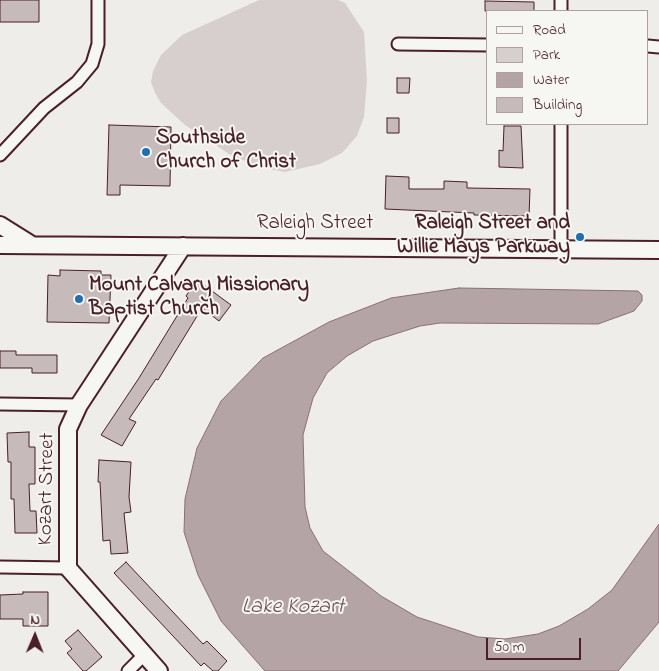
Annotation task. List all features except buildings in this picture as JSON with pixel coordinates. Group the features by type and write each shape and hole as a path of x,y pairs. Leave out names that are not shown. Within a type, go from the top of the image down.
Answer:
{"street":[{"path":"0,155 46,106 77,82 92,64 98,44 98,0"},
{"path":"398,44 487,45"},
{"path":"561,125 561,248"},
{"path":"0,225 32,245"},
{"name":"Raleigh Street","path":"0,245 659,250"},
{"name":"Kozart Street","path":"159,671 68,568 68,429 79,405 183,246"},
{"path":"0,404 79,405"},
{"path":"0,567 68,568"},
{"path":"128,671 144,655"}],"green space":[{"path":"259,0 338,0 345,3 364,32 367,81 364,117 357,136 342,153 320,164 285,172 259,167 229,154 185,125 161,103 155,93 151,82 153,71 161,55 182,35"}],"water":[{"name":"Lake Kozart","path":"459,288 638,291 642,295 642,301 634,311 598,324 440,323 420,326 373,341 347,356 327,373 313,398 303,435 305,507 310,528 323,551 381,596 417,617 478,637 505,639 538,634 559,626 588,609 612,590 659,524 659,622 618,671 265,671 221,621 198,575 184,532 185,499 197,448 221,401 263,358 329,322 391,298"}],"place":[{"name":"Southside Church of Christ","path":"146,152"},
{"name":"Raleigh Street and Willie Mays Parkway","path":"580,237"},
{"name":"Mount Calvary Missionary Baptist Church","path":"79,299"}]}
